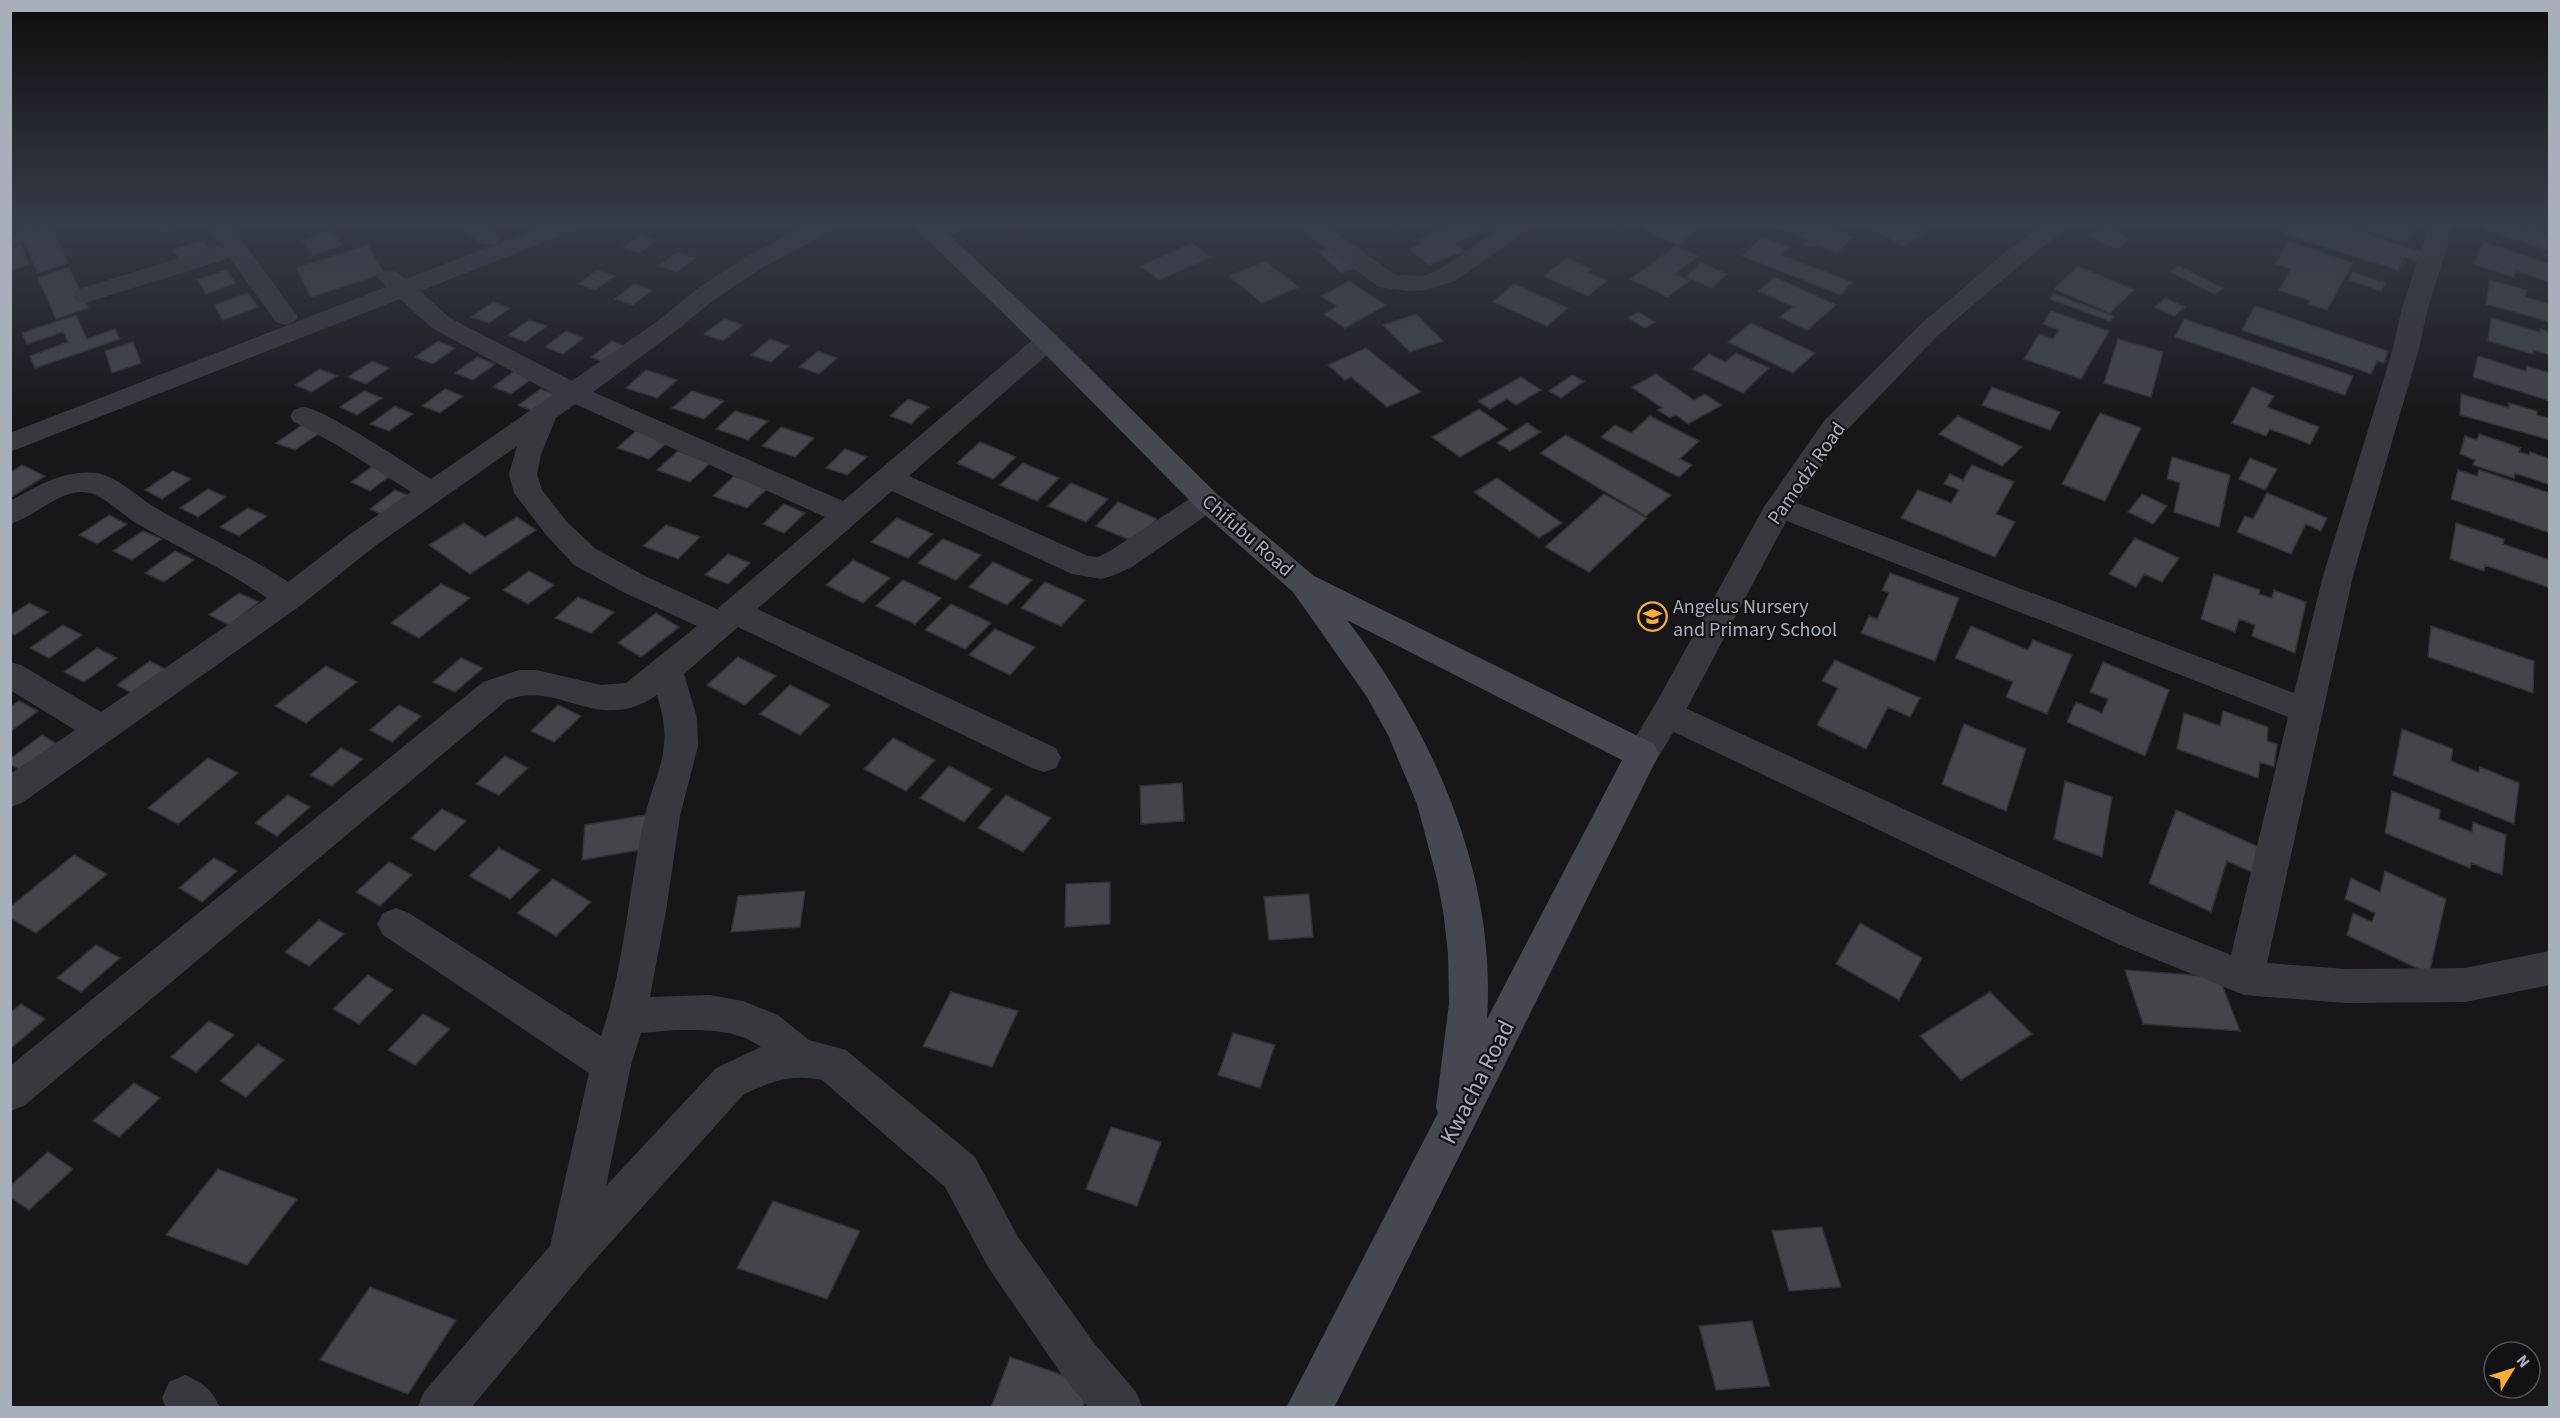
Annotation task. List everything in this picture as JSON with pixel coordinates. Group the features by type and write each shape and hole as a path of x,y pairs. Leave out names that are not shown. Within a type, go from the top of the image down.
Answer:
{"main road":[{"name":"Chifubu Road","path":"989,287 1207,501 1303,584 1642,754"},
{"path":"1303,584 1388,702 1415,758 1452,859 1464,921 1469,991 1454,1127"},
{"name":"Kwacha Road","path":"1309,1407 1454,1127 1642,754"}],"street":[{"path":"85,295 110,287"},
{"path":"264,287 285,317"},
{"path":"10,443 199,359 285,317 382,287"},
{"path":"10,420 199,359 385,287"},
{"path":"401,287 441,323 573,393 845,514"},
{"path":"10,793 289,598 364,539 544,414 668,325 716,287"},
{"name":"Pamodzi Road","path":"1642,754 1667,714 1779,507 1834,427 1930,329 1979,287"},
{"path":"2244,978 2338,576 2399,375 2422,287"},
{"path":"10,1092 495,691 521,682 547,684 592,698 615,697 634,693 667,670 1047,342"},
{"path":"544,414 527,454 523,474 528,493 557,529 585,557 634,584 728,617 1044,758"},
{"path":"303,416 347,439 431,492"},
{"path":"888,478 1083,566 1101,567 1121,559 1207,501"},
{"path":"10,514 51,491 76,482 98,483 145,515 242,566 289,598"},
{"path":"1779,507 2307,711"},
{"path":"569,1257 611,1065 627,1017 648,911 662,816 681,746 680,718 667,670"},
{"path":"10,674 100,728"},
{"path":"1667,714 2131,932 2244,978 2346,986 2465,985 2550,968"},
{"path":"396,924 611,1065"},
{"path":"627,1017 681,1011 723,1013 761,1025 800,1057"},
{"path":"440,1407 569,1257 730,1081 766,1064 800,1057 832,1063 960,1172 1003,1252 1078,1359 1120,1407"}],"building":[{"path":"42,287 78,287 88,308 56,319"},
{"path":"202,287 225,287 206,294"},
{"path":"306,287 341,287 311,297"},
{"path":"630,287 652,290 633,305 615,299"},
{"path":"1243,287 1299,287 1262,303"},
{"path":"1337,287 1359,287 1386,305 1345,328 1324,314 1337,306 1321,296"},
{"path":"1510,287 1521,287 1568,308 1547,326 1493,302"},
{"path":"1569,287 1599,287 1588,296"},
{"path":"1647,287 1681,287 1667,297"},
{"path":"1763,287 1797,287 1836,305 1807,330 1780,317 1793,307 1759,291"},
{"path":"1821,287 1848,287 1841,295"},
{"path":"2127,287 2134,290 2110,313 2054,289"},
{"path":"2200,287 2223,288 2214,294"},
{"path":"2281,287 2340,287 2327,310 2279,290"},
{"path":"2370,287 2383,287 2381,291"},
{"path":"2489,287 2517,287 2527,290 2525,297 2550,304 2550,322 2486,304"},
{"path":"248,293 258,307 223,320 214,305"},
{"path":"2054,294 2114,316 2110,321 2050,299"},
{"path":"2166,298 2185,307 2174,316 2155,307"},
{"path":"493,302 510,308 489,323 471,317"},
{"path":"2255,306 2388,351 2384,363 2377,361 2371,374 2242,330"},
{"path":"2051,311 2109,331 2081,379 2024,359 2039,334 2053,339 2059,330 2043,324"},
{"path":"1638,312 1655,322 1645,328 1628,318"},
{"path":"1416,314 1443,341 1410,352 1383,325"},
{"path":"76,315 87,339 115,329 120,339 35,368 30,356 68,342 63,332 27,344 22,333"},
{"path":"2491,318 2540,332 2540,329 2550,332 2550,355 2533,350 2533,354 2488,341"},
{"path":"724,319 743,325 723,341 704,334"},
{"path":"2184,319 2353,376 2345,395 2175,337"},
{"path":"529,320 547,326 525,342 508,335"},
{"path":"1751,323 1815,353 1793,373 1728,342"},
{"path":"566,331 584,338 563,354 545,347"},
{"path":"770,339 789,346 771,362 751,355"},
{"path":"2118,339 2163,352 2151,397 2104,383"},
{"path":"438,341 455,348 433,364 415,357"},
{"path":"612,341 631,348 610,364 591,357"},
{"path":"133,342 141,363 112,373 105,351"},
{"path":"1366,348 1421,392 1387,407 1351,377 1345,380 1328,365"},
{"path":"818,351 837,358 819,374 799,367"},
{"path":"1736,353 1769,368 1743,393 1692,369 1709,354 1725,362"},
{"path":"2478,356 2526,371 2527,366 2550,373 2550,401 2473,377"},
{"path":"477,357 495,364 473,380 455,373"},
{"path":"372,361 389,368 366,384 348,377"},
{"path":"320,369 337,376 312,392 295,385"},
{"path":"516,370 534,377 511,394 493,387"},
{"path":"646,370 677,380 657,398 626,388"},
{"path":"1656,374 1694,400 1705,394 1722,405 1688,424 1676,415 1670,418 1658,410 1662,408 1632,387"},
{"path":"1572,375 1584,381 1561,398 1549,391"},
{"path":"1521,377 1541,390 1516,405 1507,399 1490,409 1478,401"},
{"path":"1992,387 2060,412 2050,430 1982,405"},
{"path":"2252,387 2274,396 2267,407 2319,427 2310,444 2270,429 2266,436 2232,423"},
{"path":"445,389 463,396 440,413 422,406"},
{"path":"541,389 559,396 537,413 518,405"},
{"path":"364,391 382,398 357,415 340,407"},
{"path":"692,391 724,401 704,419 672,408"},
{"path":"2461,394 2509,408 2509,403 2537,411 2537,415 2549,418 2550,440 2460,415"},
{"path":"908,399 929,407 911,424 890,416"},
{"path":"395,406 413,414 389,431 370,424"},
{"path":"1479,409 1508,429 1460,457 1432,437"},
{"path":"735,411 768,421 748,440 716,429"},
{"path":"2100,413 2141,428 2105,501 2062,484"},
{"path":"1650,416 1699,441 1680,459 1692,465 1679,477 1601,437 1615,425 1631,433"},
{"path":"1958,416 2022,447 2002,466 1939,434"},
{"path":"1527,423 1541,432 1510,451 1497,443"},
{"path":"302,425 321,432 295,450 276,443"},
{"path":"781,427 814,438 795,457 762,446"},
{"path":"638,429 670,440 649,459 617,448"},
{"path":"2479,434 2521,448 2519,452 2529,455 2530,452 2550,459 2550,485 2515,473 2514,478 2473,465 2475,460 2460,454 2465,436 2477,440"},
{"path":"1566,435 1671,495 1646,516 1540,453"},
{"path":"980,442 1016,457 993,479 957,463"},
{"path":"845,449 867,457 847,475 826,468"},
{"path":"678,451 711,462 690,482 657,470"},
{"path":"2172,457 2230,475 2219,527 2174,512 2180,483 2167,479"},
{"path":"2250,458 2277,469 2265,490 2239,479"},
{"path":"377,463 395,472 370,491 351,482"},
{"path":"1023,463 1059,478 1037,501 1000,485"},
{"path":"22,465 45,476 10,498 10,473"},
{"path":"1972,465 2014,482 1996,514 2015,522 1995,557 1901,518 1918,490 1951,503 1959,490 1944,484 1950,474 1963,480"},
{"path":"2458,470 2477,476 2479,470 2550,493 2550,533 2451,499"},
{"path":"173,471 191,479 162,499 145,490"},
{"path":"734,476 768,488 747,508 713,496"},
{"path":"1497,478 1562,523 1539,538 1474,492"},
{"path":"1071,483 1108,499 1086,522 1048,506"},
{"path":"208,489 226,497 198,517 180,508"},
{"path":"395,490 415,498 389,518 370,509"},
{"path":"2267,493 2327,518 2321,531 2306,524 2291,554 2237,532 2245,516 2253,519"},
{"path":"1604,494 1647,518 1589,572 1545,547"},
{"path":"2142,494 2167,506 2153,524 2128,512"},
{"path":"1118,502 1157,519 1135,542 1096,526"},
{"path":"784,504 805,513 784,533 763,524"},
{"path":"248,508 267,516 239,536 220,527"},
{"path":"109,515 127,524 97,544 79,535"},
{"path":"517,517 536,530 470,574 429,545 464,523 485,537"},
{"path":"897,518 933,534 908,558 871,542"},
{"path":"2456,523 2504,539 2503,544 2550,560 2550,588 2485,565 2484,571 2450,559"},
{"path":"666,525 700,537 678,559 643,546"},
{"path":"143,531 162,539 132,560 113,551"},
{"path":"2135,538 2179,558 2162,582 2144,574 2136,587 2109,574"},
{"path":"943,539 981,555 956,580 918,563"},
{"path":"175,551 194,560 164,582 145,573"},
{"path":"728,554 750,563 728,584 705,575"},
{"path":"853,560 890,578 863,603 826,585"},
{"path":"993,562 1032,580 1007,605 969,587"},
{"path":"529,571 554,585 528,604 503,590"},
{"path":"1890,573 1959,598 1935,661 1861,633 1869,616 1877,619 1889,593 1882,590"},
{"path":"2214,574 2260,590 2259,594 2272,598 2274,590 2306,602 2295,653 2252,636 2255,625 2239,619 2235,632 2201,619"},
{"path":"903,580 941,598 915,624 876,606"},
{"path":"1045,582 1085,600 1061,626 1021,608"},
{"path":"441,584 470,598 419,638 391,623"},
{"path":"239,593 259,602 229,625 209,615"},
{"path":"578,597 614,612 591,633 555,618"},
{"path":"29,603 48,612 15,635 10,633 10,616"},
{"path":"951,604 991,623 965,649 925,630"},
{"path":"656,613 679,627 641,657 618,643"},
{"path":"63,625 82,635 49,658 30,648"},
{"path":"1971,626 2028,650 2033,640 2072,655 2047,714 2006,697 2013,682 1955,658"},
{"path":"2431,626 2534,661 2533,693 2428,657"},
{"path":"995,629 1035,647 1010,675 969,655"},
{"path":"97,648 117,658 84,682 64,672"},
{"path":"738,657 776,676 745,705 707,685"},
{"path":"461,658 483,668 455,692 433,682"},
{"path":"1835,660 1920,698 1910,717 1888,707 1866,749 1817,725 1838,688 1822,681"},
{"path":"150,661 169,671 137,696 117,685"},
{"path":"2103,662 2169,690 2145,756 2067,722 2076,702 2102,713 2108,699 2090,692"},
{"path":"326,666 357,682 306,723 275,706"},
{"path":"790,685 830,705 800,735 760,714"},
{"path":"19,701 38,711 10,732 10,707"},
{"path":"399,705 421,716 392,742 370,730"},
{"path":"558,705 581,716 554,742 531,731"},
{"path":"2223,711 2268,727 2267,741 2277,744 2274,767 2260,762 2258,778 2177,749 2184,713 2220,726"},
{"path":"1964,724 2026,749 2006,811 1942,784"},
{"path":"2402,729 2453,749 2451,761 2478,772 2480,767 2519,783 2514,824 2393,775"},
{"path":"42,735 62,747 26,774 10,764 10,759"},
{"path":"893,738 935,760 906,791 864,769"},
{"path":"341,748 363,759 332,786 310,775"},
{"path":"505,756 528,768 499,795 476,784"},
{"path":"208,758 238,773 178,824 148,808"},
{"path":"949,766 992,789 964,822 920,798"},
{"path":"2065,781 2112,797 2102,857 2054,839"},
{"path":"1182,783 1184,821 1141,824 1140,786"},
{"path":"2392,791 2440,810 2439,819 2472,832 2473,822 2506,835 2502,875 2471,863 2470,868 2385,833"},
{"path":"288,795 310,807 277,836 255,823"},
{"path":"1006,795 1051,818 1023,852 978,828"},
{"path":"442,809 466,821 435,851 411,838"},
{"path":"2176,810 2272,853 2265,878 2227,861 2211,912 2149,883"},
{"path":"652,814 650,848 582,860 585,825"},
{"path":"499,848 540,870 510,899 469,876"},
{"path":"74,855 107,874 36,933 10,918 10,907"},
{"path":"214,858 237,871 202,902 179,888"},
{"path":"389,862 412,875 380,906 356,892"},
{"path":"2385,871 2446,899 2429,974 2347,935 2353,913 2372,922 2375,913 2345,899 2351,878 2380,892"},
{"path":"553,879 591,902 556,936 517,913"},
{"path":"1110,882 1110,924 1065,927 1066,884"},
{"path":"805,891 800,927 731,932 738,896"},
{"path":"1309,894 1313,937 1269,940 1264,897"},
{"path":"319,920 344,934 309,966 285,952"},
{"path":"1860,923 1922,958 1899,1000 1836,964"},
{"path":"96,945 120,958 81,992 57,978"},
{"path":"2125,970 2219,977 2240,1031 2143,1024"},
{"path":"368,975 393,990 359,1024 333,1009"},
{"path":"951,992 1018,1011 992,1067 923,1046"},
{"path":"1990,992 2032,1034 1961,1080 1920,1036"},
{"path":"21,1004 45,1019 10,1049 10,1013"},
{"path":"423,1014 450,1029 415,1065 388,1050"},
{"path":"209,1021 234,1035 196,1072 171,1057"},
{"path":"1233,1033 1275,1045 1260,1088 1218,1075"},
{"path":"258,1044 284,1060 246,1097 220,1081"},
{"path":"134,1083 160,1098 119,1137 93,1121"},
{"path":"1111,1127 1161,1142 1137,1206 1086,1189"},
{"path":"48,1152 73,1169 29,1210 10,1197 10,1186"},
{"path":"218,1169 297,1199 247,1265 166,1235"},
{"path":"773,1201 860,1231 827,1299 737,1268"},
{"path":"1822,1227 1841,1287 1789,1291 1772,1231"},
{"path":"370,1287 456,1320 408,1394 320,1360"},
{"path":"1752,1321 1770,1386 1716,1390 1699,1326"},
{"path":"1010,1357 1091,1385 1083,1408 991,1408"}],"place":[{"name":"Angelus Nursery and Primary School","path":"1652,617"}]}
